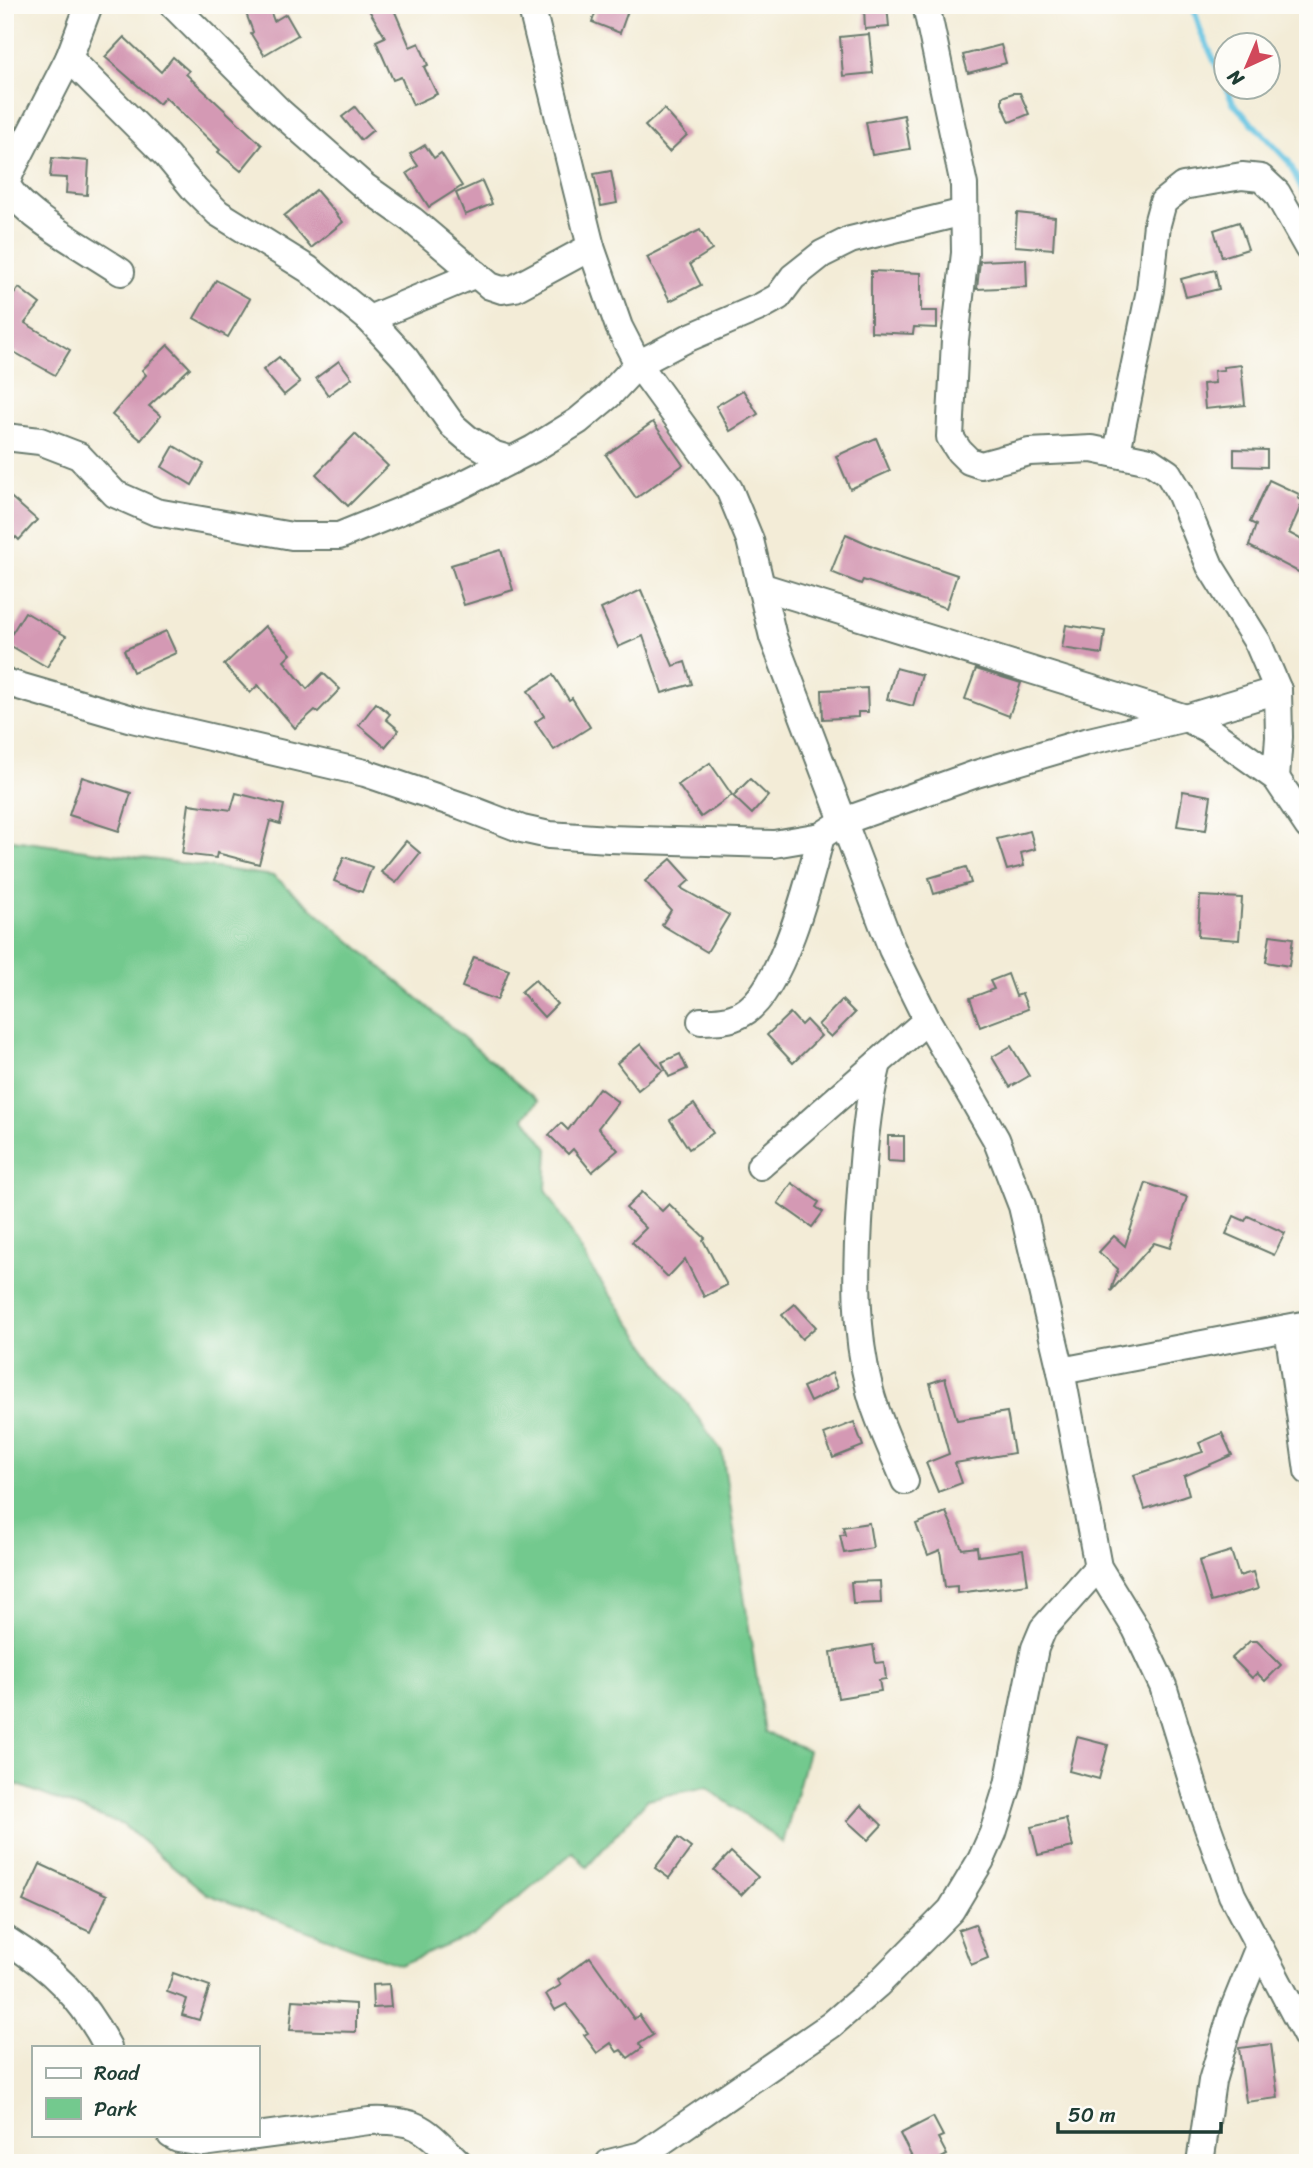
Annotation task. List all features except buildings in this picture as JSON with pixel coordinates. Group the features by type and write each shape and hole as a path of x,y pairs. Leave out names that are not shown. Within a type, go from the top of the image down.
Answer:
{"street":[{"path":"89,5 69,58 10,171 6,184 13,197 29,212 121,272"},
{"path":"173,5 280,112 318,146 490,286 502,290 514,288 591,247"},
{"path":"531,5 591,247 619,327 638,364 729,489 750,540 773,637 892,949 926,1020 996,1139 1017,1195 1061,1371 1098,1567 1136,1629 1163,1686 1232,1895 1258,1949 1308,2038"},
{"path":"926,5 964,186 965,253 955,341 950,437 969,461 981,465 1029,452 1092,449 1150,461 1168,473 1180,493 1210,565 1258,643 1278,690 1276,778"},
{"path":"69,58 167,156 195,190 218,212 308,269 369,319 405,358 453,426 467,438 512,460"},
{"path":"1117,453 1150,290 1157,224 1163,202 1183,186 1242,176 1261,178 1277,193 1308,248"},
{"path":"5,437 40,441 79,456 115,495 156,512 292,536 339,536 454,489 512,460 578,421 608,396 638,364 778,297 793,277 808,264 850,240 964,212"},
{"path":"369,319 476,274"},
{"path":"760,586 1186,718 1276,778 1308,826"},
{"path":"5,682 132,719 365,773 522,829 549,835 774,844 821,836 844,821 976,774 1085,742 1186,718 1278,690"},
{"path":"701,1021 722,1021 743,1013 761,996 795,924 821,836"},
{"path":"760,1166 926,1020"},
{"path":"878,1063 870,1097 862,1163 857,1280 858,1334 870,1392 905,1480"},
{"path":"1061,1371 1298,1326 1308,1471"},
{"path":"609,2163 642,2159 831,2025 877,1985 951,1910 981,1860 993,1833 1008,1785 1035,1648 1043,1629 1098,1567"},
{"path":"5,1939 44,1966 66,1987 85,2008 107,2046"},
{"path":"1200,2163 1212,2081 1232,2013 1258,1949"},
{"path":"259,2136 392,2120 412,2123 431,2136 459,2163"},
{"path":"173,2136 203,2143 256,2136"}],"green space":[{"path":"5,839 274,876 538,1101 524,1117 548,1149 546,1189 594,1272 722,1452 765,1732 808,1751 783,1843 706,1787 648,1799 587,1867 573,1852 475,1934 400,1965 207,1894 123,1825 5,1780"}],"waterway":[{"path":"1193,5 1200,30 1212,56"},
{"path":"1233,102 1289,162 1308,202"}]}
